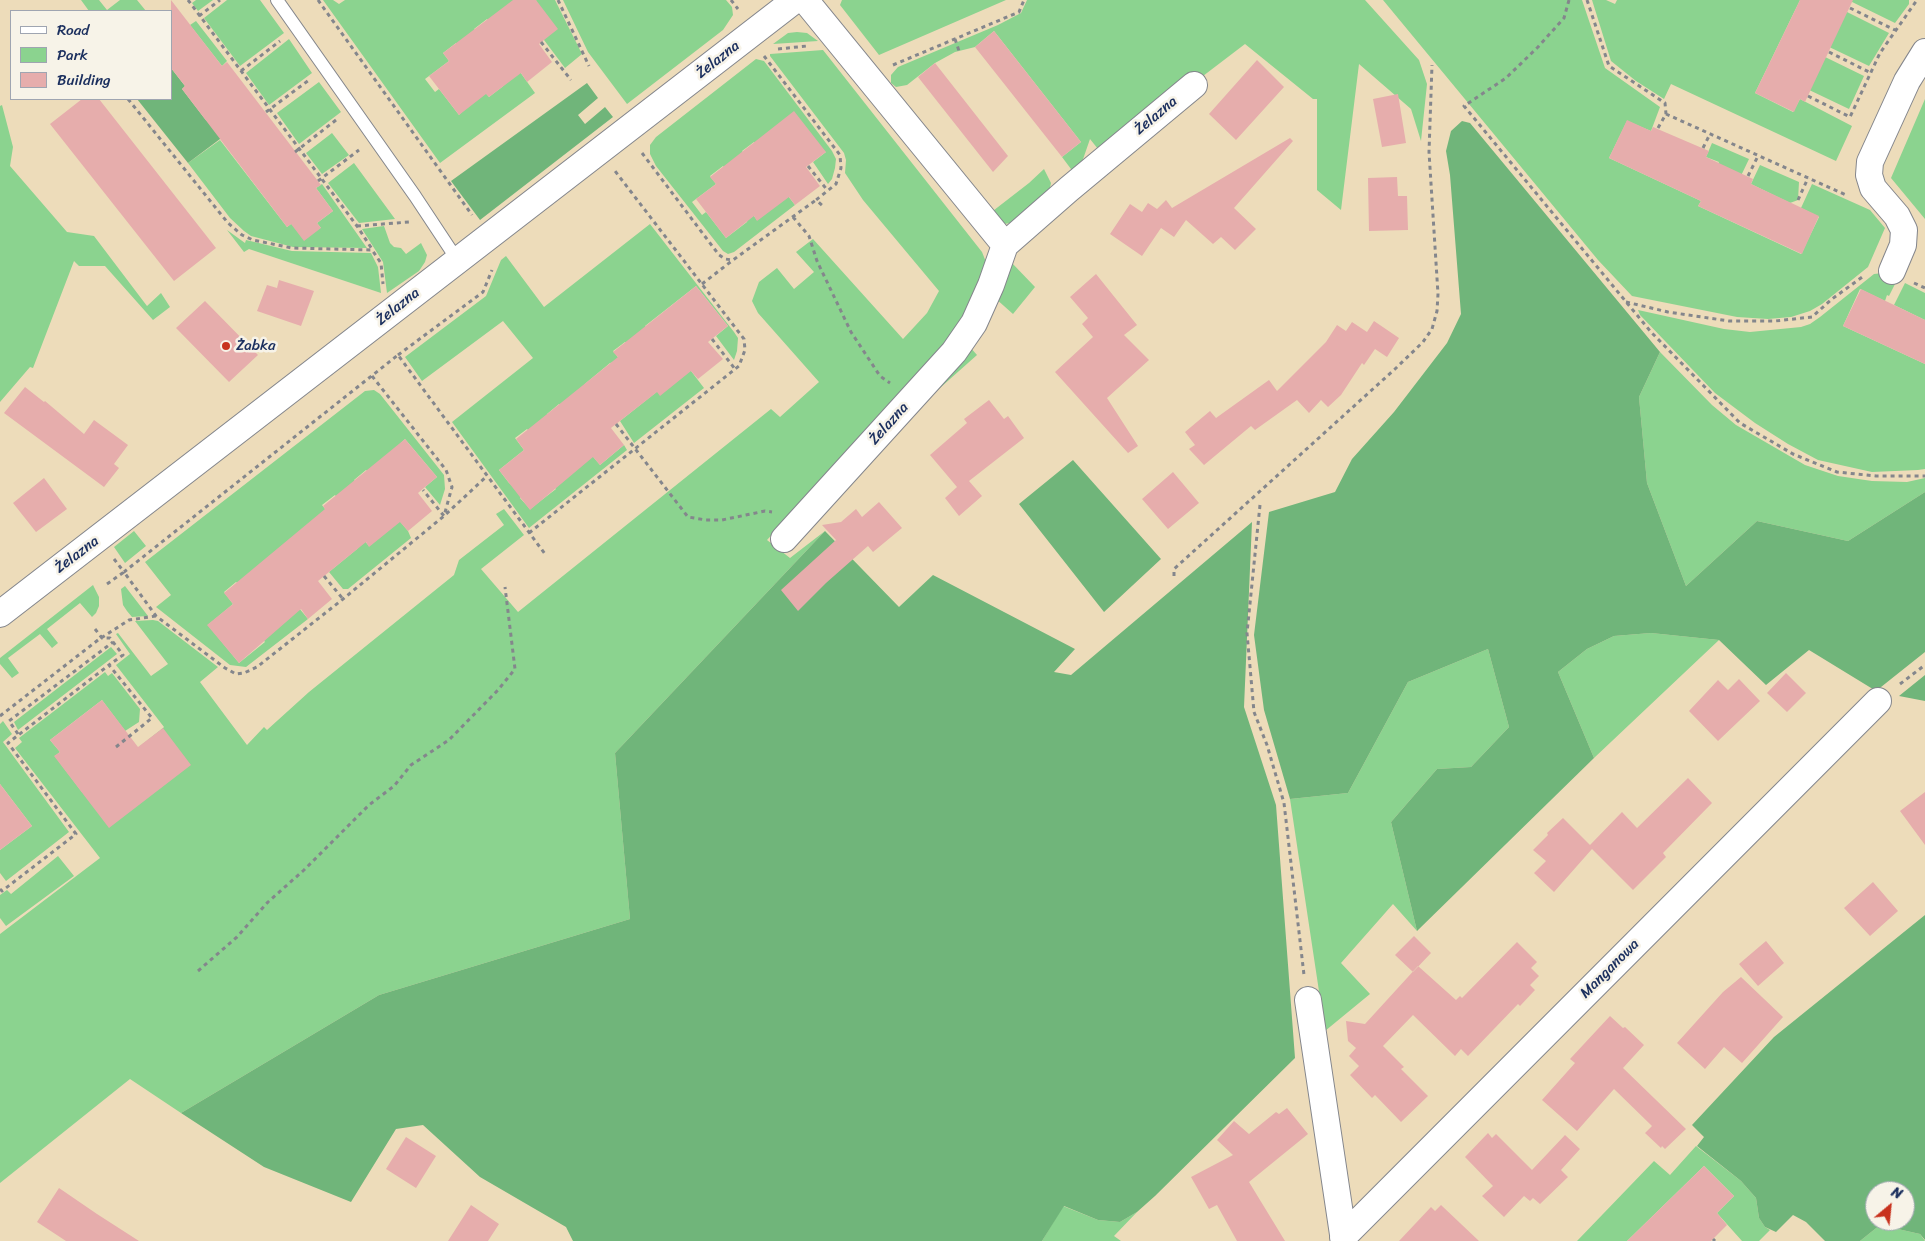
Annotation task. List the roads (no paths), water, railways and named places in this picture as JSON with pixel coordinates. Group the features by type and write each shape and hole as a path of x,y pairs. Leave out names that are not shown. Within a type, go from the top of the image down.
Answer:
{"street":[{"name":"Żelazna","path":"0,614 795,0"},
{"path":"805,0 1005,246"},
{"path":"1892,271 1903,245 1904,230 1897,216 1873,188 1869,175 1870,162 1907,81 1925,52"},
{"name":"Żelazna","path":"790,532 954,352 974,323 991,285 1005,246 1069,189 1194,85"},
{"name":"Manganowa","path":"1344,1239 1878,701"},
{"name":"Manganowa","path":"1308,1000 1344,1239"}],"lane":[{"path":"277,0 458,261"}],"place":[{"name":"Żabka","path":"226,346"}]}
